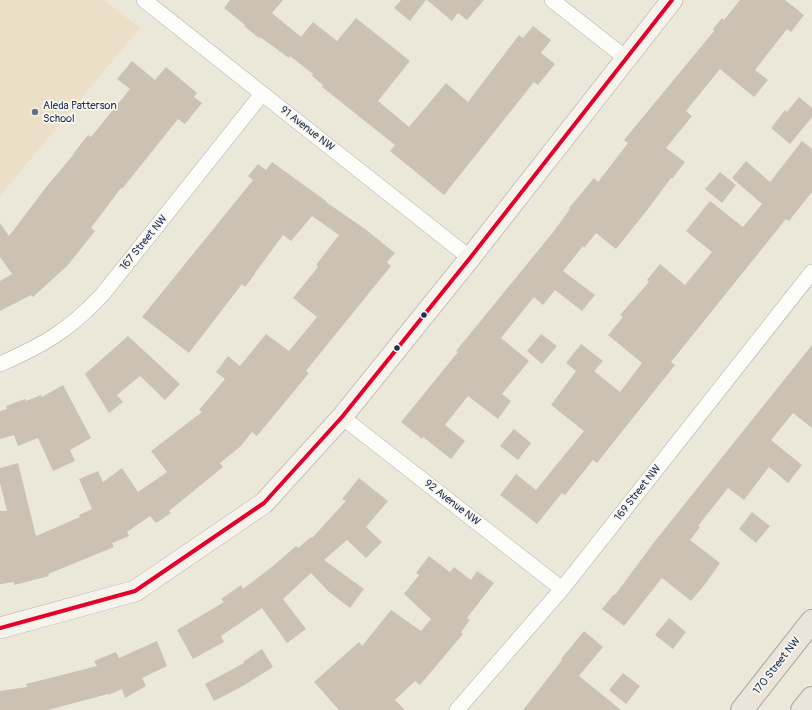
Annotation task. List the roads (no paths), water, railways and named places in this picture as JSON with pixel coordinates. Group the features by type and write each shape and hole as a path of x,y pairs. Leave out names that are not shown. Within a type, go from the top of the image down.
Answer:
{"main road":[{"name":"170 Street NW","path":"742,710 812,622"},
{"path":"802,710 812,698"}],"street":[{"name":"91 Avenue NW","path":"144,0 470,258"},
{"path":"552,0 627,59"},
{"path":"0,628 135,591 264,503 342,417 470,258 672,0"},
{"name":"167 Street NW","path":"0,364 50,340 70,326 87,311 102,295 262,94"},
{"name":"169 Street NW","path":"457,710 562,589 812,272"},
{"name":"92 Avenue NW","path":"342,417 562,589"}],"place":[{"name":"Aleda Patterson School","path":"35,112"}]}
